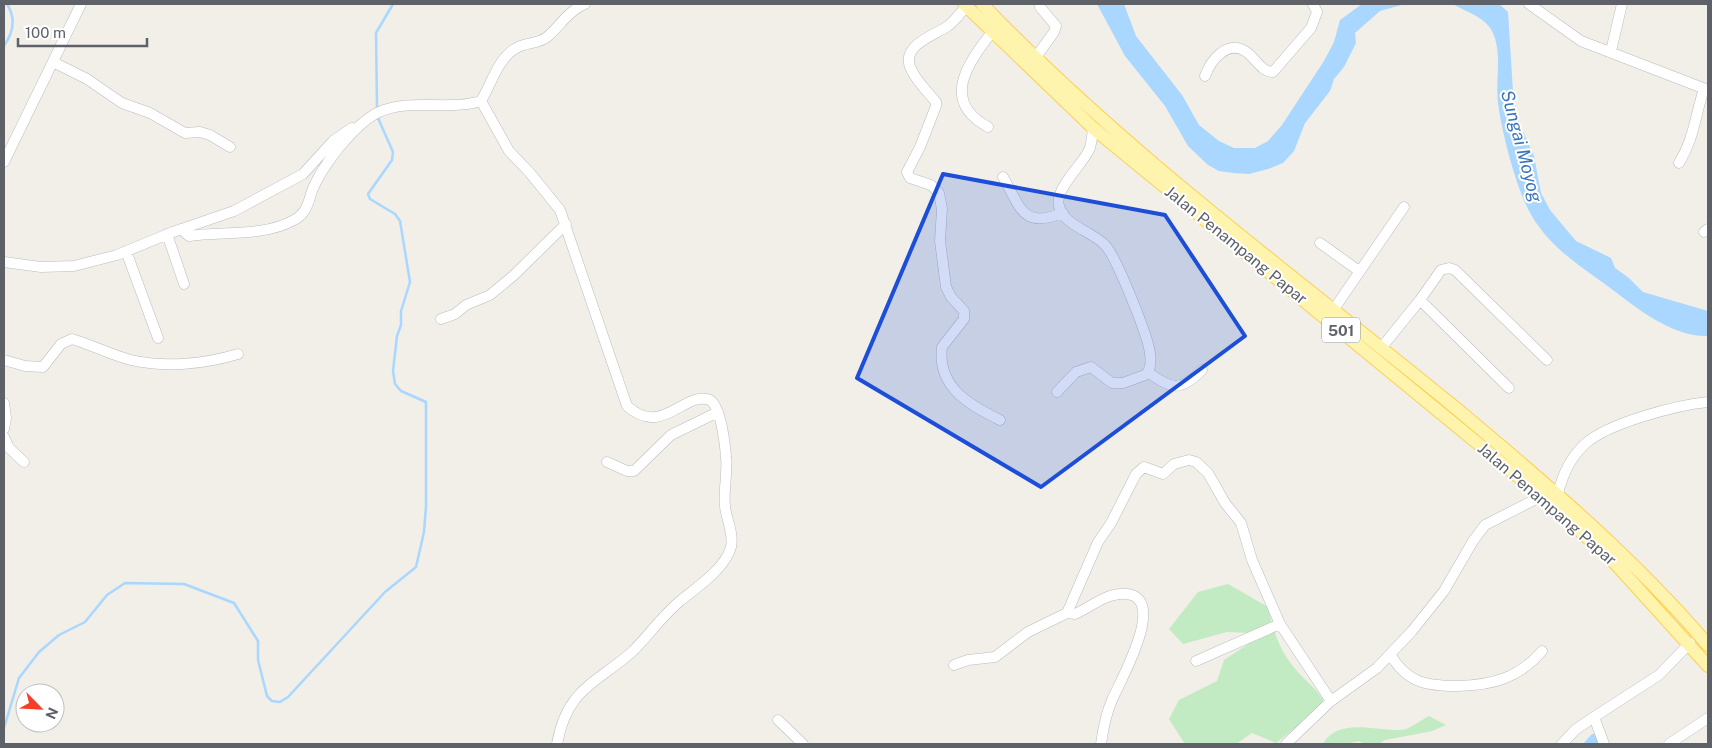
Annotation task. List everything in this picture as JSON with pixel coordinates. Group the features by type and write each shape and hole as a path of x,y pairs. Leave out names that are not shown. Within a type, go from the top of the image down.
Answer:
{"main road":[{"name":"Jalan Penampang Papar","path":"982,4 1075,95 1170,178 1382,347 1558,494 1618,550 1708,645"},
{"name":"Jalan Penampang Papar","path":"965,5 1093,128 1542,496 1613,561 1690,643 1708,666"}],"street":[{"path":"4,162 81,4"},
{"path":"481,101 503,60 510,52 524,44 544,39 570,12 585,4"},
{"path":"1205,76 1216,56 1223,51 1235,48 1248,53 1265,70 1273,72 1314,22 1317,12 1313,4"},
{"path":"1529,4 1582,41 1706,89 1696,111 1690,144 1679,163"},
{"path":"1611,51 1622,4"},
{"path":"965,5 947,26 920,40 911,56 909,64 936,102 936,106 920,146 906,172 910,178 931,185 940,193 942,209 940,241 946,287 950,297 964,311 964,319 942,346 945,372 951,387 964,401 1000,420"},
{"path":"1036,57 1054,32 1056,26 1040,7"},
{"path":"988,127 972,116 963,100 962,89 966,69 992,32"},
{"path":"53,62 93,83 122,104 150,113 185,133 200,132 210,135 230,148"},
{"path":"4,262 24,266 64,268 126,251 181,228 243,207 291,182 314,164 334,141 359,123 388,110 481,101"},
{"path":"481,101 509,151 560,210 586,292 627,406 640,414 666,416 700,398 713,402 718,412 727,462 724,506 731,534 730,550 716,570 670,610 634,649 600,675 574,700 567,710 557,744"},
{"path":"181,228 189,236 232,233 282,225 302,215 307,208 315,183 347,140 368,120"},
{"path":"1093,128 1090,148 1059,196 1059,206 1070,222 1104,244 1112,255 1149,348 1150,362 1148,372"},
{"path":"314,164 315,183"},
{"path":"1003,177 1024,213 1031,218 1045,220 1063,214"},
{"path":"1334,309 1358,271 1404,207"},
{"path":"441,319 493,293 514,276 566,224"},
{"path":"167,234 184,284"},
{"path":"1320,243 1358,271"},
{"path":"126,251 158,338"},
{"path":"1382,347 1420,300 1441,270 1449,268 1455,270 1547,360"},
{"path":"1420,300 1509,388"},
{"path":"4,360 26,366 43,367 61,344 72,338 132,360 156,362 216,361 238,354"},
{"path":"1057,392 1076,372 1086,368 1094,369 1112,383 1130,381 1148,372"},
{"path":"1148,372 1164,384 1176,386 1189,381 1202,370"},
{"path":"1558,494 1564,474 1571,462 1592,439 1635,420 1679,407 1708,402"},
{"path":"4,403 6,418 4,429"},
{"path":"607,462 627,472 634,471 671,435 718,412"},
{"path":"4,437 9,448 24,462"},
{"path":"954,665 968,660 995,657 1028,632 1067,612 1093,551 1111,523 1136,474 1144,467 1163,474 1174,464 1189,460 1204,468 1225,503 1238,518 1252,560 1280,624 1331,701"},
{"path":"1286,744 1331,701 1377,668 1390,654 1440,597 1473,540 1485,525 1542,496"},
{"path":"1067,612 1075,614 1105,598 1120,594 1137,599 1142,607 1144,625 1111,701 1101,744"},
{"path":"1196,660 1280,624"},
{"path":"1562,744 1575,730 1652,680 1690,643"},
{"path":"1390,654 1396,665 1416,680 1442,687 1469,687 1486,684 1520,672 1531,664 1542,651"},
{"path":"1594,717 1604,744"},
{"path":"1669,744 1708,718"},
{"path":"778,720 803,744"}],"highlighted area":[{"path":"943,174 1165,215 1245,336 1041,487 857,378"}],"green space":[{"path":"1228,584 1268,607 1275,633 1286,656 1297,671 1320,695 1325,704 1276,743 1252,733 1236,744 1185,744 1169,719 1179,700 1217,681 1224,660 1256,639 1251,633 1227,632 1183,644 1169,629 1198,592"},
{"path":"1429,716 1446,725 1432,731 1385,740 1379,744 1365,744 1359,741 1345,744 1323,744 1330,736 1348,728 1404,730"}],"water":[{"path":"1097,4 1124,4 1136,36 1182,95 1199,125 1219,141 1234,148 1255,148 1268,141 1282,125 1324,61 1334,42 1340,20 1362,4 1405,4 1380,11 1355,33 1356,43 1344,67 1334,79 1330,91 1305,123 1294,151 1283,163 1249,174 1219,171 1208,165 1188,146 1165,106 1125,56"},
{"name":"Sungai Moyog","path":"1453,4 1499,4 1508,12 1513,92 1519,122 1534,156 1541,193 1550,210 1576,241 1611,258 1615,268 1629,278 1643,292 1708,311 1708,336 1684,333 1649,316 1572,260 1541,230 1521,193 1503,130 1497,94 1497,48 1492,31 1480,18"},
{"path":"1592,734 1598,734 1601,744 1583,744"}],"waterway":[{"path":"4,46 10,36 12,25 12,15 7,4"},
{"path":"377,108 376,33 393,4"},
{"path":"4,728 19,678 39,652 59,635 85,622 107,595 125,583 184,584 234,603 258,641 258,660 267,696 272,701 280,702 288,697 385,592 416,567 424,532 426,506 426,402 401,391 395,384 393,371 397,336 401,325 401,311 410,282 400,221 395,214 370,199 368,194 392,160 393,152 378,118"}]}
